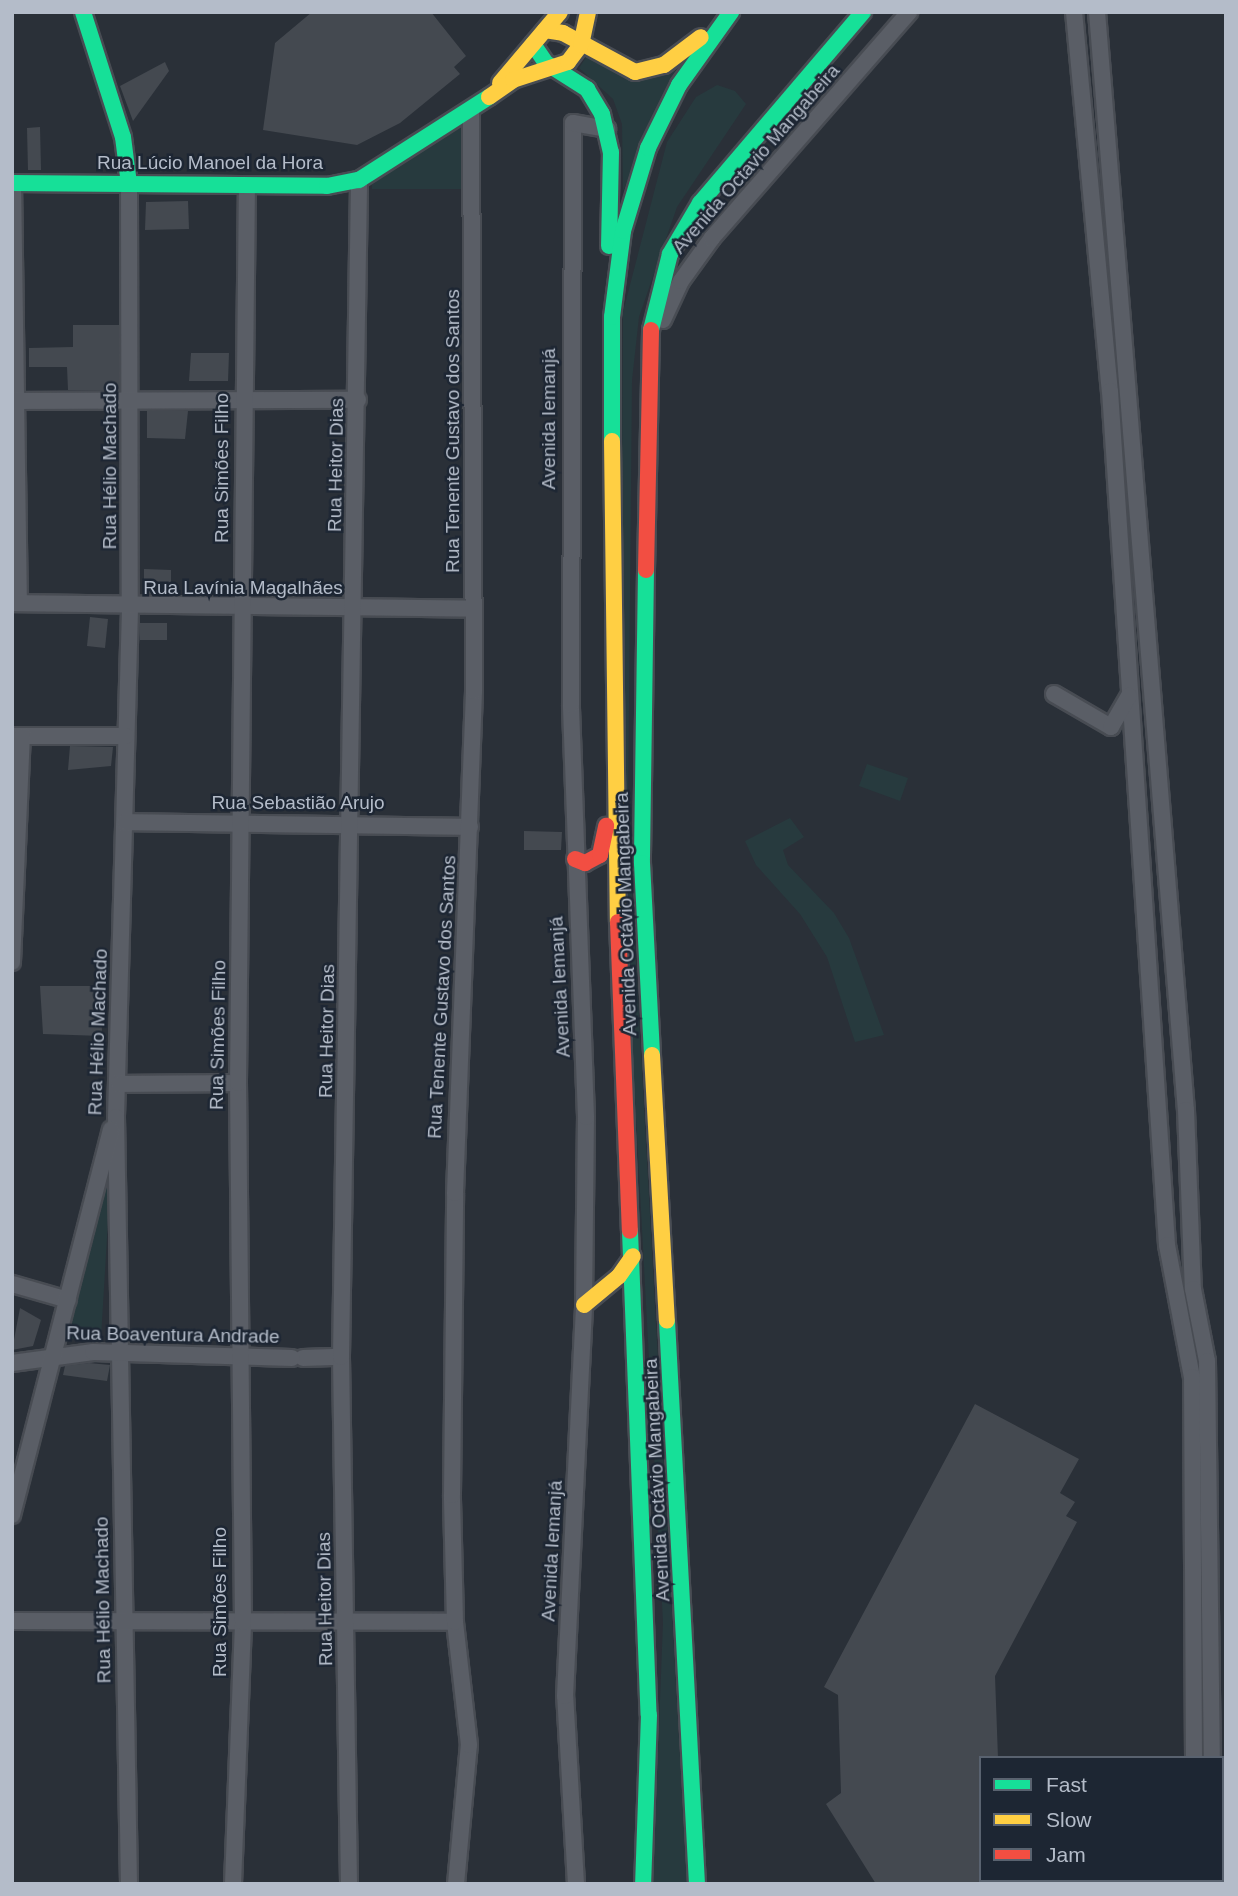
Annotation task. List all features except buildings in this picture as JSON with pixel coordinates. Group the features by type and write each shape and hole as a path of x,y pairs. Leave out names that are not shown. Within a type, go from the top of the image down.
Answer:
{"main road":[{"path":"83,12 124,137 128,184"},
{"path":"487,98 560,12"},
{"path":"487,98 524,74 556,69 581,45 588,12"},
{"path":"545,30 581,45 622,68 651,70 677,58 729,12"},
{"name":"Avenida Octávio Mangabeira","path":"643,1884 649,1714 612,780 612,317 623,231 648,148 679,85 729,12"},
{"name":"Avenida Octávio Mangabeira","path":"697,1884 642,863 646,386 659,285 684,228 723,175 863,12"},
{"path":"533,44 539,57 587,89 607,129 612,317"},
{"name":"Rua Lúcio Manoel da Hora","path":"13,183 327,186 359,180 487,98"},
{"path":"575,859 593,862 606,845 612,780"},
{"path":"584,1305 619,1276 632,1256"}],"street":[{"name":"Avenida Octavio Mangabeira","path":"646,386 658,332 695,260 909,12"},
{"path":"1074,12 1110,391 1128,696 1167,1245 1192,1377 1194,1756"},
{"path":"1097,12 1186,1110 1193,1289 1207,1362 1212,1756"},
{"name":"Rua Tenente Gustavo dos Santos","path":"456,1884 469,1733 455,1622 455,1193 470,827 474,609 471,110"},
{"name":"Avenida Iemanjá","path":"576,1884 565,1696 584,1305 585,1066 575,859 569,580 573,123 607,129"},
{"name":"Rua Heitor Dias","path":"348,1884 347,1619 341,1357 352,824 359,180"},
{"path":"13,183 15,603"},
{"name":"Rua Hélio Machado","path":"127,1883 126,1623 116,1117 130,609 132,400 128,184"},
{"name":"Rua Simões Filho","path":"233,1884 243,1622 238,1359 238,1083 243,824 243,401 247,186"},
{"path":"15,401 358,400"},
{"name":"Rua Lavínia Magalhães","path":"15,603 130,609 474,609"},
{"path":"1054,694 1111,727 1128,696"},
{"path":"1128,696 1152,695"},
{"path":"12,962 17,736 126,736"},
{"name":"Rua Sebastião Arujo","path":"125,822 470,827"},
{"path":"119,1084 238,1083"},
{"path":"12,1515 56,1355 116,1117"},
{"path":"12,1284 68,1300"},
{"name":"Rua Boaventura Andrade","path":"12,1363 56,1355 119,1353 238,1359 341,1357"},
{"path":"12,1621 126,1623 347,1619 455,1622"}],"green space":[{"path":"589,53 676,71 623,191 622,124 613,99 579,68"},
{"path":"717,85 735,91 746,104 677,207 639,317 632,380 628,817 687,1884 653,1884 663,1622 620,818 623,312 667,142 696,97"},
{"path":"463,126 468,189 372,189 372,184"},
{"path":"867,764 908,778 900,801 859,786"},
{"path":"790,818 804,837 783,850 788,865 834,913 849,938 884,1035 855,1042 827,957 800,914 756,865 745,841"},
{"path":"104,1171 111,1171 101,1338 66,1339"}],"traffic: fast":[{"path":"83,12 123,137 129,184"},
{"path":"612,441 612,317 623,231 648,148 679,85 731,12"},
{"path":"651,330 670,254 700,203 863,12"},
{"path":"533,44 546,63 587,89 602,114 611,152 609,246"},
{"path":"12,183 327,186 359,180 489,97"},
{"path":"646,570 642,863 652,1055"},
{"path":"630,1231 649,1715 643,1884"},
{"path":"667,1321 697,1884"}],"traffic: slow":[{"path":"500,83 560,12"},
{"path":"489,97 513,80 568,62 581,45 588,12"},
{"path":"545,30 563,33 635,72 664,65 701,37"},
{"path":"612,441 618,922"},
{"path":"652,1055 667,1321"},
{"path":"584,1305 619,1276 633,1256"}],"traffic: jam":[{"path":"646,570 651,330"},
{"path":"575,859 585,863 600,855 606,826"},
{"path":"618,922 630,1231"}]}
